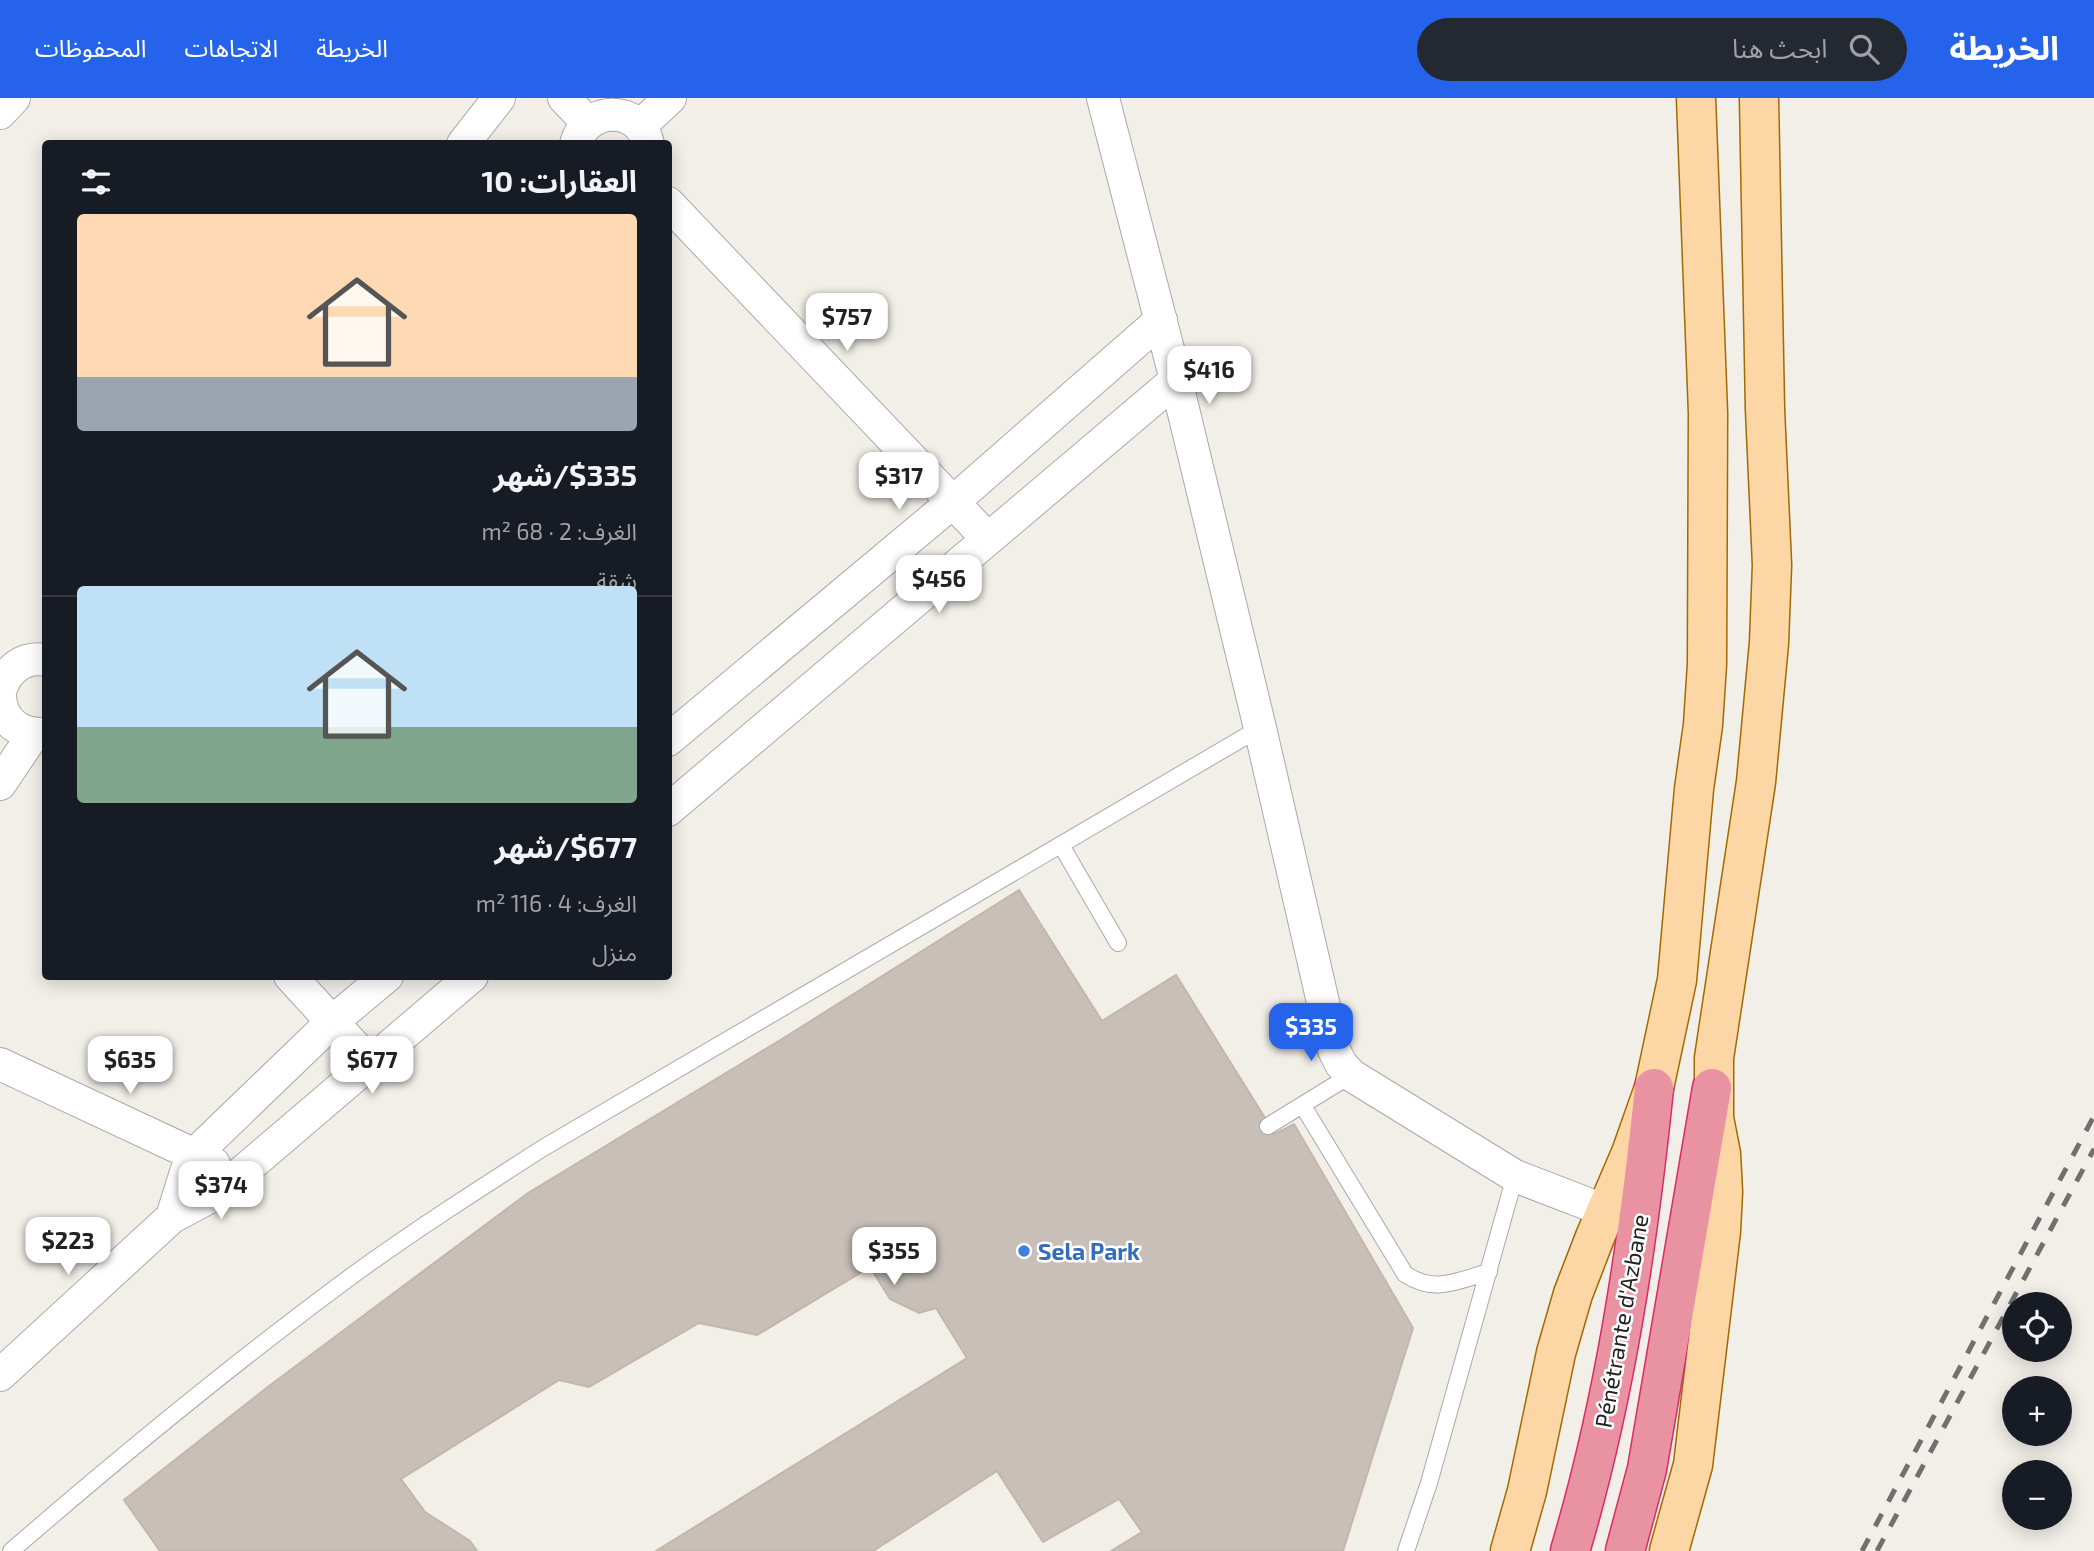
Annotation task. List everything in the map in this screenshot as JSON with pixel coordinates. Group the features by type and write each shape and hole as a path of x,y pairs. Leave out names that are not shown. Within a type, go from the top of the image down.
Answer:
{"highway":[{"name":"Pénétrante d'Azbane","path":"1570,1551 1607,1408 1628,1296 1644,1192 1654,1088"},
{"path":"1625,1551 1647,1469 1712,1088"}],"main road":[{"path":"1510,1551 1530,1479 1556,1353 1573,1294 1605,1210 1631,1153 1654,1088 1677,981 1707,664 1708,413 1696,98"},
{"path":"1670,1551 1693,1465 1721,1231 1723,1192 1712,1088 1714,1058 1756,782 1769,643 1771,552 1765,409 1759,98"}],"street":[{"path":"0,113 14,98"},
{"path":"466,140 499,98"},
{"path":"564,98 582,133 600,116 615,113 628,117 644,135 670,98"},
{"path":"1103,98 1161,320 1334,1050 1351,1075 1515,1176 1605,1210"},
{"path":"672,214 679,234 988,539"},
{"path":"672,737 953,502 1161,320"},
{"path":"672,807 1175,380"},
{"path":"0,697 1,707 8,720 19,730 39,734 0,784"},
{"path":"294,980 370,1063"},
{"path":"172,1217 186,1172 195,1154 332,1022 382,980"},
{"path":"0,1375 172,1217 219,1192 467,980"},
{"path":"0,1064 238,1175"}],"lane":[{"path":"11,1551 197,1395 355,1273 443,1212 543,1148 1260,729"},
{"path":"1061,845 1118,943"},
{"path":"1268,1126 1351,1075"},
{"path":"1303,1106 1405,1275 1419,1284 1436,1286 1489,1272"},
{"path":"1406,1551 1429,1483 1515,1176"}],"building":[{"path":"1019,890 1102,1021 1176,975 1275,1134 1294,1124 1413,1328 1343,1551 1111,1551 1142,1532 1119,1499 1043,1542 997,1471 873,1551 656,1551 967,1358 936,1308 919,1313 890,1299 870,1267 757,1335 699,1323 589,1387 559,1380 401,1479 425,1512 470,1541 477,1551 160,1551 124,1500 269,1386 528,1193 782,1039"}],"railway":[{"path":"1862,1551 2094,1116"},
{"path":"1877,1551 2094,1149"}],"place":[{"name":"Sela Park","path":"1024,1251"}]}
